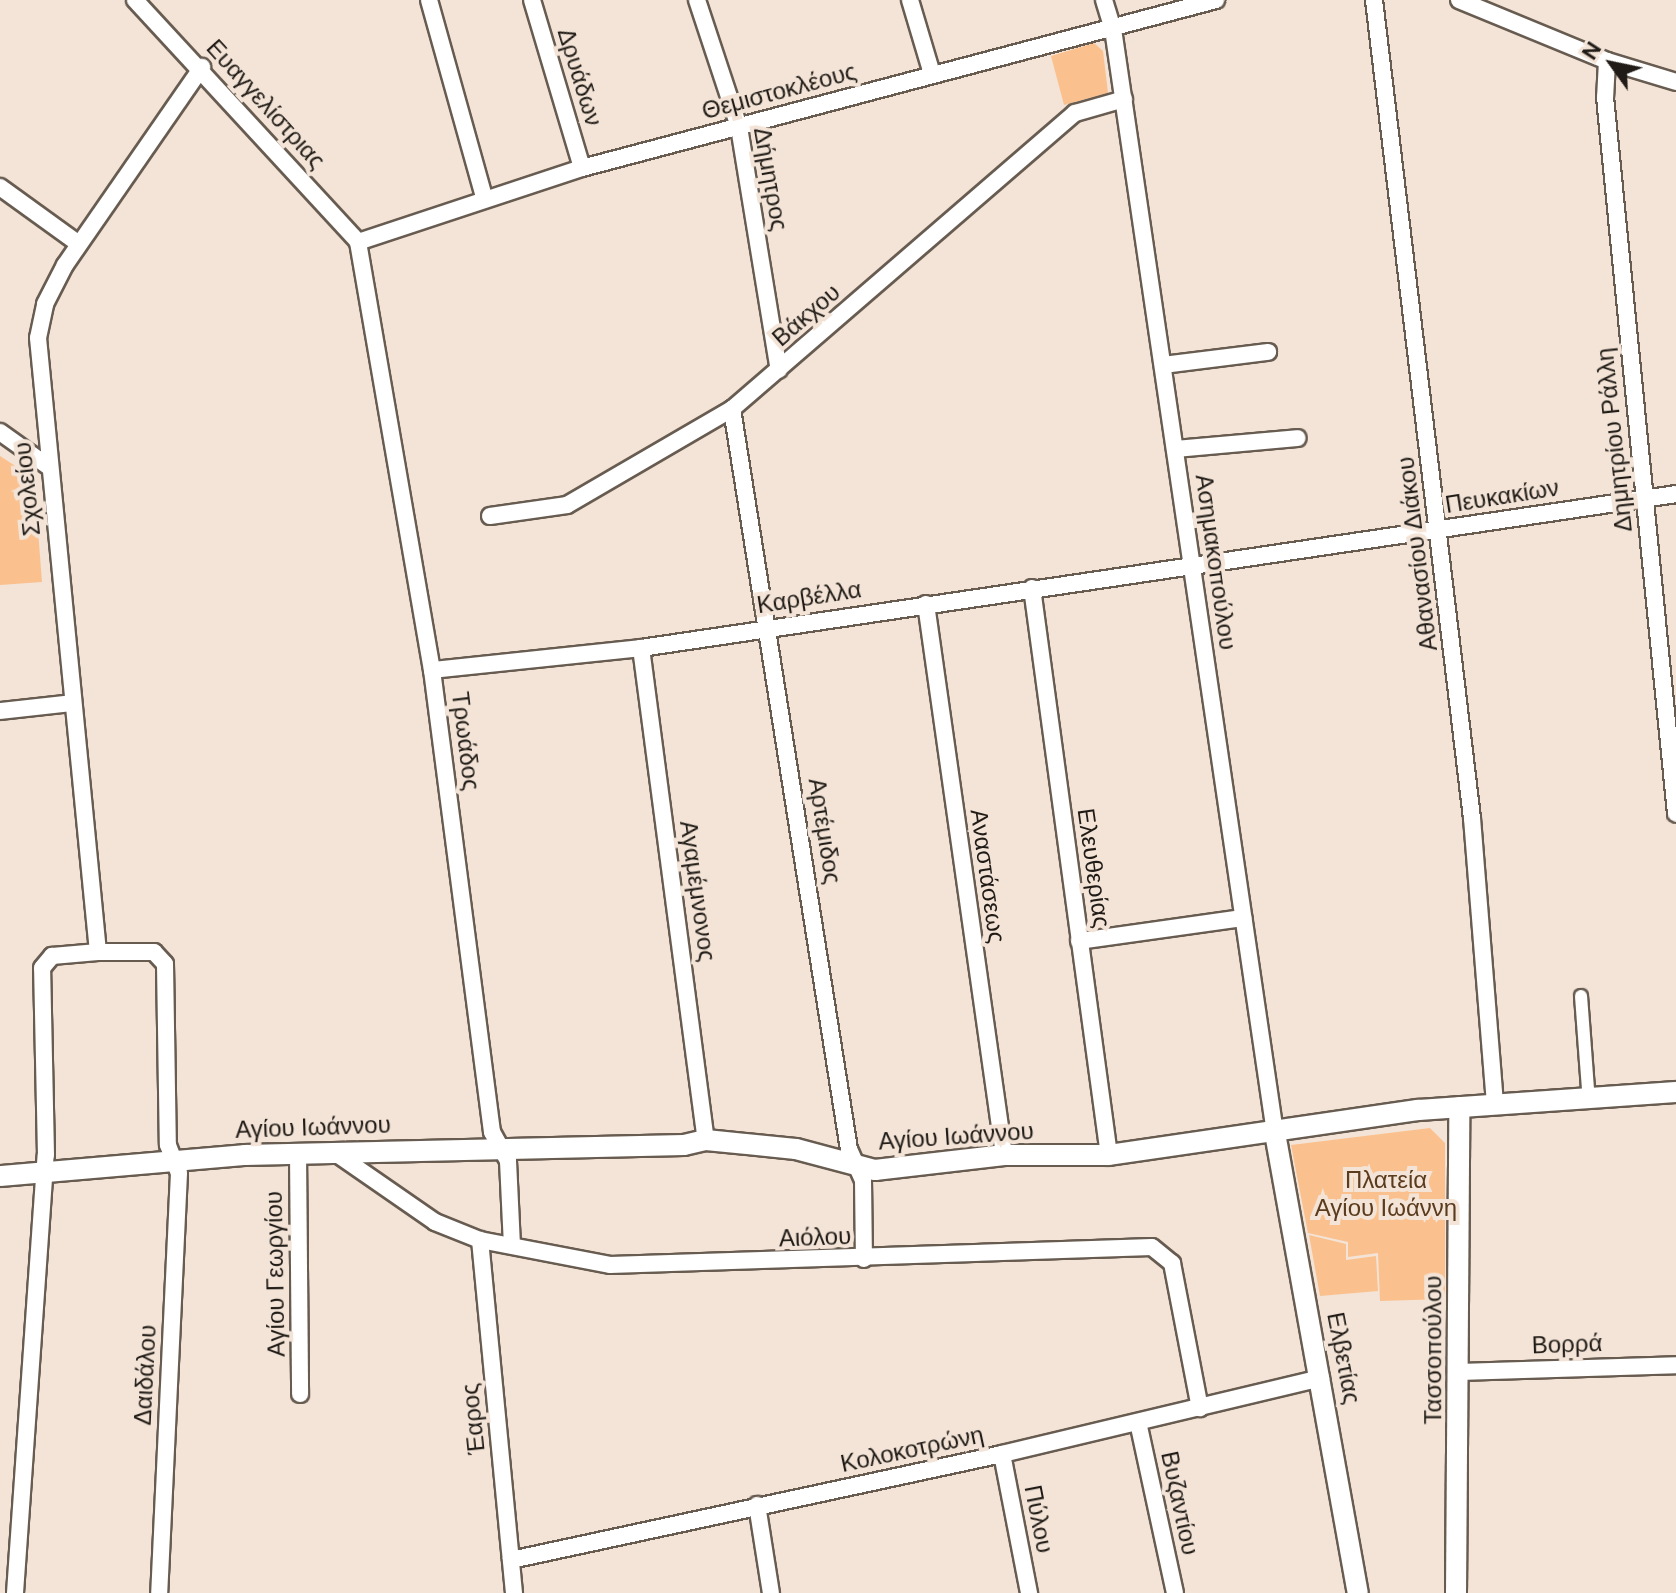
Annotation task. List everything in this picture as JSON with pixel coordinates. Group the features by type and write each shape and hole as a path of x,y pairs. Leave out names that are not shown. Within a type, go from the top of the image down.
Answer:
{"street":[{"name":"Ευαγγελίστριας","path":"135,0 202,67 358,242"},
{"path":"429,0 484,197"},
{"name":"Δρυάδων","path":"532,0 582,168"},
{"name":"Δήμητρος","path":"697,0 739,127 779,370"},
{"path":"910,0 932,74"},
{"name":"Ασημακοπούλου","path":"1104,0 1113,29 1124,99 1275,1133"},
{"name":"Θεμιστοκλέους","path":"358,242 484,197 582,168 1216,0"},
{"name":"Αθανασίου Διάκου","path":"1374,0 1472,818 1495,1104"},
{"path":"1459,0 1607,61 1676,82"},
{"name":"Δημητρίου Ράλλη","path":"1607,61 1605,97 1676,813"},
{"name":"Σχολείου","path":"98,952 38,338 52,287 202,67"},
{"name":"Βάκχου","path":"490,516 567,505 732,409 1075,113 1124,99"},
{"path":"0,187 79,244"},
{"name":"Τρωάδος","path":"358,242 432,670 492,1132 508,1161 512,1245"},
{"path":"1163,365 1268,352"},
{"name":"Αρτέμιδος","path":"732,409 769,627 849,1149 863,1180 864,1259"},
{"path":"0,432 49,467"},
{"path":"1175,449 1298,438"},
{"name":"Πευκακίων","path":"1192,565 1676,494"},
{"name":"Καρβέλλα","path":"432,670 641,648 1192,565"},
{"name":"Ελευθερίας","path":"1032,588 1109,1155"},
{"name":"Αναστάσεως","path":"926,604 1004,1155"},
{"name":"Αγαμέμνονος","path":"641,648 706,1140"},
{"path":"0,711 73,703"},
{"path":"1079,941 1243,918"},
{"path":"15,1593 45,1170 42,964 52,956 154,952 164,959 168,1145 174,1160"},
{"path":"1581,996 1588,1089"},
{"name":"Αγίου Ιωάννου","path":"0,1176 174,1160 298,1153 684,1145 706,1140 796,1149 875,1170 1004,1155 1109,1155 1459,1107 1676,1092"},
{"name":"Τασσοπούλου","path":"1456,1593 1459,1107"},
{"name":"Ελβετίας","path":"1275,1133 1358,1593"},
{"name":"Αιόλου","path":"334,1152 435,1222 480,1240 610,1265 864,1259 1137,1247 1165,1253 1172,1263 1200,1408"},
{"name":"Αγίου Γεωργίου","path":"298,1153 300,1394"},
{"name":"Δαιδάλου","path":"159,1593 179,1173 174,1160"},
{"name":"Έαρος","path":"480,1240 514,1593"},
{"name":"Βορρά","path":"1459,1372 1676,1365"},
{"name":"Κολοκοτρώνη","path":"511,1560 1002,1454 1321,1378"},
{"name":"Βυζαντίου","path":"1138,1422 1175,1593"},
{"name":"Πύλου","path":"1002,1454 1029,1593"},
{"path":"757,1505 771,1593"}],"green space":[{"path":"1094,43 1103,51 1108,93 1064,105 1051,56"},
{"path":"0,456 34,478 42,582 0,585"},
{"name":"Πλατεία Αγίου Ιωάννη","path":"1430,1128 1445,1143 1445,1299 1380,1301 1378,1253 1348,1257 1348,1242 1308,1233 1291,1145"},
{"path":"1309,1235 1346,1244 1346,1260 1376,1256 1378,1291 1320,1296"}]}
